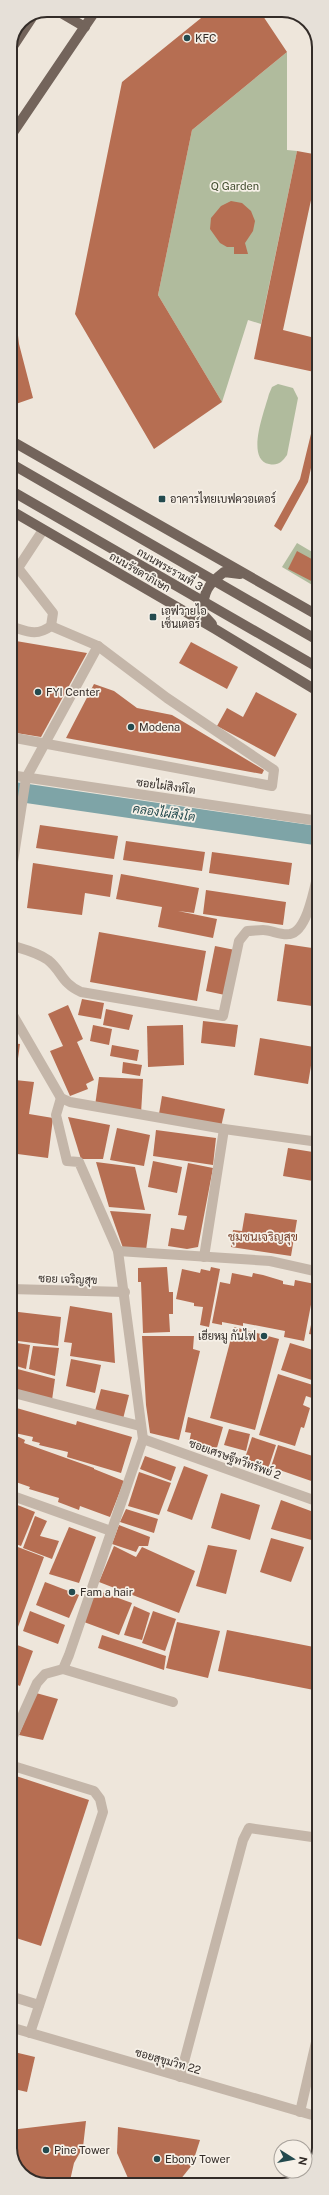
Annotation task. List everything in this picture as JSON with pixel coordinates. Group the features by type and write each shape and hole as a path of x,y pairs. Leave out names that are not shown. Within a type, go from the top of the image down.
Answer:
{"main road":[{"path":"68,17 85,27"},
{"path":"17,127 91,17"},
{"path":"18,38 27,25"},
{"path":"17,444 312,612"},
{"name":"ถนนพระรามที่ 3","path":"17,467 312,637"},
{"name":"ถนนพระรามที่ 3","path":"17,494 312,664"},
{"name":"ถนนรัชดาภิเษก","path":"17,514 216,629 312,688"},
{"path":"216,629 202,613 204,596 210,582 224,572 243,574"}],"street":[{"path":"17,563 43,530"},
{"path":"17,572 53,613 51,626 42,632 32,633 17,628"},
{"path":"17,738 272,786 274,770 167,698 98,646 51,626"},
{"path":"17,830 25,783 44,742 98,646"},
{"name":"ซอยไผ่สิงห์โต","path":"17,779 25,783 312,820"},
{"path":"17,947 34,952 49,961 69,987 81,992 223,1016 239,941 247,931 263,930 289,934 298,931 304,921 312,899"},
{"path":"17,1022 60,1098 56,1115 67,1161 79,1162 118,1251 125,1292 140,1426 143,1439 63,1669"},
{"path":"60,1098 89,1107 224,1129 312,1141"},
{"path":"204,1257 224,1129"},
{"path":"118,1251 270,1261 312,1270"},
{"name":"ซอย เจริญสุข","path":"17,1289 125,1292"},
{"path":"17,1394 140,1426"},
{"name":"ซอยเศรษฐีทวีทรัพย์ 2","path":"143,1439 312,1499"},
{"path":"17,1498 110,1531"},
{"path":"17,1727 37,1683 45,1674 63,1669 173,1702"},
{"path":"17,1767 94,1791 100,1799 103,1812 30,2033"},
{"path":"180,2077 243,1840 249,1828 312,1837"},
{"path":"17,1998 39,2005"},
{"name":"ซอยสุขุมวิท 22","path":"17,2029 312,2115"},
{"path":"300,2112 312,2060"}],"green space":[{"name":"Q Garden","path":"287,52 287,150 297,151 261,324 248,320 222,402 158,295 192,130"},
{"path":"278,384 293,388 298,398 287,455 280,463 269,464 262,460 258,453 258,433 269,394 272,387"},
{"path":"297,543 312,552 312,585 282,567"}],"building":[{"path":"202,17 264,17 287,52 192,130 158,295 222,402 154,449 75,314 122,82"},
{"path":"297,151 312,154 312,195 283,330 312,337 312,371 254,359"},
{"path":"231,201 242,203 251,211 255,221 253,231 245,243 248,254 234,254 234,247 227,247 220,243 210,229 211,218 221,206"},
{"path":"17,327 19,344 33,398 17,404"},
{"path":"312,430 312,463 308,482 281,531 274,526 300,479"},
{"path":"297,551 312,559 312,581 288,569"},
{"name":"FYI Center","path":"17,641 87,653 41,737 17,733"},
{"path":"191,642 238,667 227,689 179,663"},
{"name":"Modena","path":"94,684 114,691 137,708 172,715 264,770 262,774 66,738"},
{"path":"256,692 297,714 275,757 217,726 227,708 243,717"},
{"path":"40,825 118,836 114,859 36,848"},
{"path":"126,841 205,852 202,871 123,860"},
{"path":"212,852 292,863 289,885 209,873"},
{"path":"33,863 113,875 110,897 85,893 82,915 27,908"},
{"path":"121,874 199,888 194,913 178,911 217,919 213,938 158,927 162,907 116,899"},
{"path":"206,890 286,902 283,925 203,914"},
{"path":"99,932 206,951 197,1001 90,982"},
{"path":"285,944 312,948 312,1006 277,1001"},
{"path":"215,946 235,950 225,995 206,991"},
{"path":"82,999 104,1003 101,1019 78,1015"},
{"path":"68,1005 83,1039 77,1042 94,1080 86,1084 88,1089 70,1096 50,1051 63,1046 48,1014"},
{"path":"106,1009 133,1015 129,1030 103,1025"},
{"path":"203,1021 238,1025 235,1047 201,1043"},
{"path":"93,1025 112,1029 109,1045 90,1041"},
{"path":"183,1025 184,1065 148,1067 147,1026"},
{"path":"260,1038 312,1047 312,1059 308,1084 254,1075"},
{"path":"17,1044 20,1044 17,1066"},
{"path":"112,1045 139,1050 137,1061 110,1056"},
{"path":"123,1062 142,1065 140,1076 122,1073"},
{"path":"99,1077 143,1079 141,1114 95,1106"},
{"path":"17,1080 34,1082 29,1114 53,1118 48,1158 17,1154"},
{"path":"162,1096 225,1109 221,1127 159,1114"},
{"path":"68,1117 110,1125 103,1159 81,1159"},
{"path":"117,1128 150,1135 144,1166 110,1160"},
{"path":"156,1130 216,1138 213,1165 153,1156"},
{"path":"288,1148 312,1152 312,1181 283,1176"},
{"path":"153,1161 182,1167 177,1193 148,1187"},
{"path":"96,1162 135,1167 145,1210 109,1207"},
{"path":"188,1163 213,1168 198,1247 187,1249 168,1246 171,1228 184,1230 187,1216 178,1215"},
{"path":"110,1211 151,1214 146,1250 123,1248"},
{"path":"245,1213 297,1220 291,1256 231,1247 233,1230 242,1231"},
{"path":"167,1267 169,1292 173,1292 173,1314 169,1314 170,1332 143,1333 141,1282 138,1282 138,1268"},
{"path":"211,1267 220,1269 209,1327 200,1325 203,1307 194,1306 194,1303 176,1299 182,1269 200,1273 201,1269 210,1271"},
{"path":"232,1273 252,1277 253,1273 263,1275 283,1281 283,1284 294,1286 295,1280 312,1283 312,1300 304,1341 284,1337 285,1331 243,1323 243,1326 222,1322 222,1325 212,1323 220,1282 230,1284"},
{"path":"70,1306 112,1313 115,1363 70,1356 72,1343 64,1342"},
{"path":"17,1312 61,1317 58,1346 17,1341"},
{"path":"312,1320 312,1335 309,1334"},
{"path":"234,1327 279,1339 255,1430 210,1418"},
{"path":"142,1336 194,1336 193,1349 200,1351 179,1440 150,1433 146,1405"},
{"path":"17,1343 30,1345 26,1369 17,1366"},
{"path":"290,1343 312,1350 312,1380 281,1370"},
{"path":"33,1346 59,1348 55,1376 29,1369"},
{"path":"71,1359 101,1365 95,1393 66,1386"},
{"path":"17,1369 55,1379 52,1400 17,1391"},
{"path":"278,1374 312,1385 312,1398 306,1396 303,1405 310,1408 304,1428 301,1427 295,1446 259,1435"},
{"path":"101,1389 129,1395 123,1419 95,1411"},
{"path":"17,1408 76,1425 77,1421 132,1437 121,1473 67,1457 68,1452 39,1445 40,1443 32,1441 33,1437 17,1433"},
{"path":"188,1417 223,1427 216,1451 189,1443 191,1433 185,1432"},
{"path":"229,1429 250,1434 246,1451 224,1445"},
{"path":"17,1436 25,1440 24,1443 94,1468 124,1481 110,1517 80,1506 79,1510 58,1502 59,1498 29,1489 30,1487 17,1482"},
{"path":"252,1437 276,1445 266,1475 242,1467"},
{"path":"278,1445 312,1456 312,1481 271,1467"},
{"path":"145,1456 176,1467 171,1481 140,1469"},
{"path":"184,1466 208,1475 192,1520 167,1511"},
{"path":"139,1472 171,1483 159,1515 128,1506"},
{"path":"221,1493 260,1505 250,1540 211,1528"},
{"path":"281,1500 312,1511 312,1540 271,1529"},
{"path":"17,1505 35,1512 21,1546 17,1545"},
{"path":"126,1509 158,1519 154,1533 120,1522"},
{"path":"35,1516 47,1521 40,1536 59,1541 52,1559 23,1548"},
{"path":"119,1525 150,1537 148,1546 139,1546 136,1552 112,1544"},
{"path":"69,1527 96,1537 79,1583 49,1574"},
{"path":"271,1538 304,1547 291,1582 260,1572"},
{"path":"208,1545 237,1550 226,1594 196,1586"},
{"path":"114,1546 136,1557 142,1547 195,1571 179,1613 99,1582"},
{"path":"17,1547 44,1557 17,1630"},
{"path":"45,1582 79,1595 69,1618 36,1605"},
{"path":"96,1590 132,1603 119,1635 84,1622"},
{"path":"134,1606 150,1613 142,1640 124,1635"},
{"path":"30,1611 65,1625 58,1644 23,1631"},
{"path":"153,1611 176,1619 165,1651 142,1643"},
{"path":"177,1622 220,1631 208,1678 166,1668"},
{"path":"227,1630 312,1647 312,1690 218,1671"},
{"path":"102,1635 166,1656 164,1670 98,1648"},
{"path":"17,1645 33,1651 20,1686 17,1685"},
{"path":"36,1693 58,1699 43,1740 19,1735"},
{"path":"17,1776 89,1800 41,1946 17,1938"},
{"path":"17,2053 35,2057 27,2092 17,2090"},
{"name":"Pine Tower","path":"86,2121 83,2147 74,2163 71,2178 45,2178 30,2173 20,2162 17,2152 17,2129"},
{"name":"Ebony Tower","path":"118,2127 200,2140 192,2165 182,2178 128,2178 117,2153"}],"waterway":[{"name":"คลองไผ่สิงโต","path":"17,792 312,835"}],"place":[{"name":"KFC","path":"187,38"},
{"name":"อาคารไทยเบฟควอเตอร์","path":"162,499"},
{"name":"เอฟวายไอ เซ็นเตอร์","path":"153,617"},
{"name":"FYI Center","path":"38,692"},
{"name":"Modena","path":"131,727"},
{"name":"เฮียหมู กันไฟ","path":"264,1336"},
{"name":"Fam a hair","path":"72,1592"},
{"name":"Pine Tower","path":"46,2150"},
{"name":"Ebony Tower","path":"157,2159"}],"district":[{"name":"ชุมชนเจริญสุข","path":"263,1237"}]}
